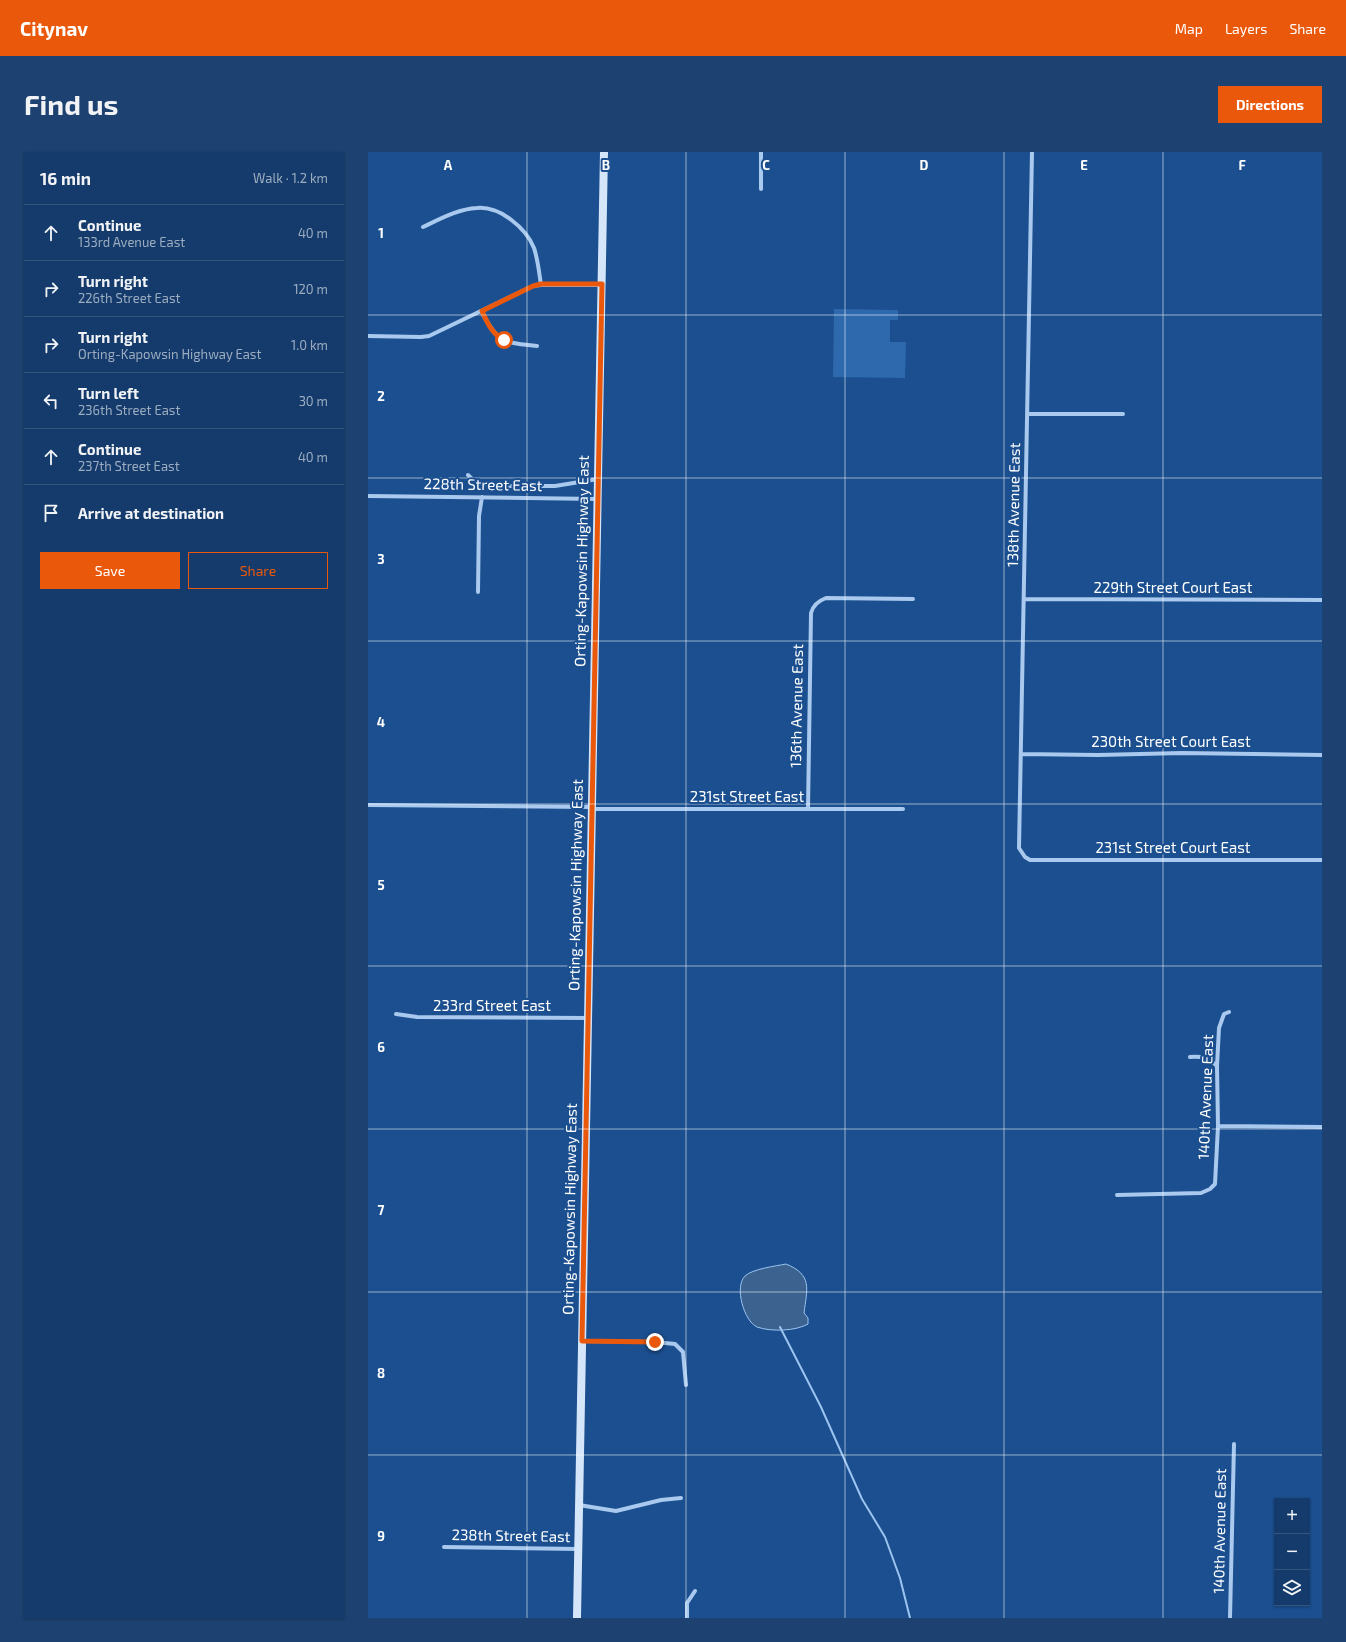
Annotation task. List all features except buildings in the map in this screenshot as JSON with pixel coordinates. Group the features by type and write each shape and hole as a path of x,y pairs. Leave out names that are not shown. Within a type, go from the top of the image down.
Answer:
{"main road":[{"name":"Orting-Kapowsin Highway East","path":"577,1618 604,152"}],"street":[{"path":"760,190 761,152"},
{"name":"138th Avenue East","path":"1025,857 1019,848 1018,841 1028,414 1032,152"},
{"path":"422,227 469,209 493,209 513,222 530,241 537,259 541,284"},
{"path":"368,336 429,336 520,291 541,284 602,284"},
{"path":"482,311 497,336 512,342 538,346"},
{"path":"1028,414 1123,414"},
{"path":"468,475 474,481 481,484 508,486 555,486 598,479"},
{"name":"228th Street East","path":"368,496 597,499"},
{"path":"478,592 479,516 482,497"},
{"name":"136th Avenue East","path":"808,809 811,613 814,605 826,598 913,598"},
{"name":"229th Street Court East","path":"1024,599 1322,600"},
{"name":"230th Street Court East","path":"1021,754 1098,755 1182,753 1322,755"},
{"name":"231st Street East","path":"368,805 592,808 903,809"},
{"name":"231st Street Court East","path":"1025,857 1030,860 1322,860"},
{"name":"140th Avenue East","path":"1117,1195 1201,1193 1212,1186 1216,1179 1218,1126 1217,1066 1220,1028 1224,1014 1229,1012"},
{"name":"233rd Street East","path":"396,1014 417,1017 588,1018"},
{"path":"1190,1057 1208,1058 1217,1066"},
{"path":"1218,1126 1322,1127"},
{"path":"582,1341 655,1342 675,1344 684,1352 686,1385"},
{"name":"140th Avenue East","path":"1230,1618 1234,1444"},
{"path":"579,1505 616,1511 661,1500 681,1498"},
{"name":"238th Street East","path":"444,1547 578,1549"},
{"path":"687,1618 687,1603 696,1591"}],"shaded area":[{"path":"834,309 898,310 898,320 890,320 890,342 906,342 905,378 833,377"},
{"path":"786,1264 795,1268 804,1278 807,1290 804,1313 808,1318 808,1324 797,1328 783,1330 769,1330 757,1327 752,1324 748,1318 742,1303 740,1288 742,1281 745,1276 753,1271"}],"waterway":[{"path":"780,1327 821,1407 862,1499 885,1537 900,1578 910,1618"}],"route":[{"path":"504,340 493,332 482,311 525,289 541,284 602,284 582,1341 655,1342"}]}
